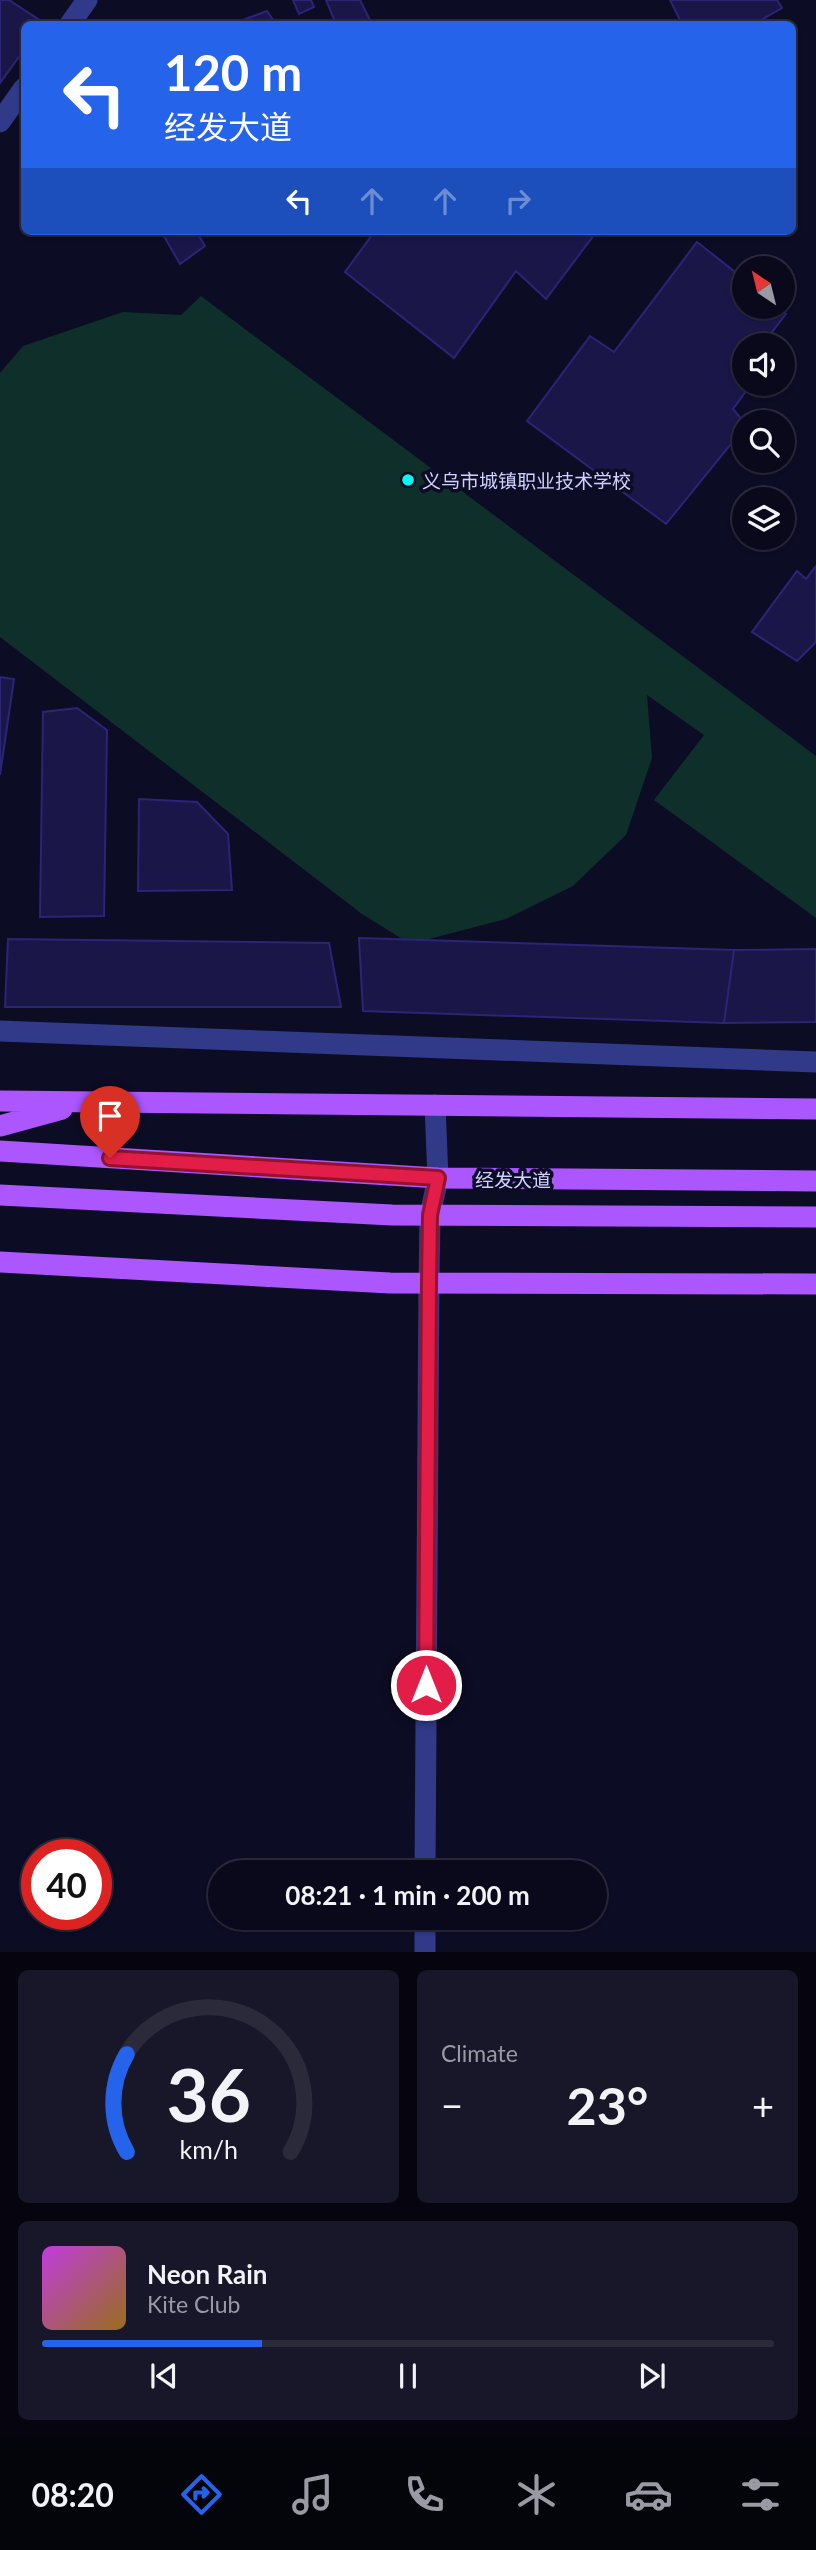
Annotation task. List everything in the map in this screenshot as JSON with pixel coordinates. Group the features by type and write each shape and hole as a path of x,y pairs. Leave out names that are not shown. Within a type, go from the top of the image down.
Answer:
{"main road":[{"path":"0,1101 816,1109"},
{"path":"0,1126 88,1102"},
{"name":"经发大道","path":"0,1151 438,1178 816,1181"},
{"name":"经发大道","path":"0,1195 430,1215 816,1217"},
{"path":"0,1262 429,1283 816,1284"}],"street":[{"path":"71,21 87,0"},
{"path":"0,122 21,92"},
{"path":"0,1031 816,1062"},
{"path":"425,1860 430,1215 438,1178 435,1105"},
{"path":"425,1930 425,1951"}],"green space":[{"path":"201,296 816,756 816,918 654,800 704,735 647,695 652,758 626,835 573,886 506,919 410,944 362,914 0,637 0,373 23,346 123,312 181,315"}],"building":[{"path":"0,0 9,0 41,21 21,21 21,54 0,83"},
{"path":"293,0 311,0 314,7 299,14"},
{"path":"326,0 360,0 370,21 335,21"},
{"path":"670,0 777,0 782,8 759,21 680,21"},
{"path":"267,11 274,21 240,21"},
{"path":"163,235 198,235 205,246 180,264"},
{"path":"372,235 594,235 546,299 516,271 454,358 345,272"},
{"path":"697,242 732,270 732,319 782,319 773,333 732,333 732,396 742,396 732,410 732,443 666,524 527,421 590,336 614,352"},
{"path":"816,566 816,642 797,661 752,632 797,571 806,579"},
{"path":"0,677 14,679 0,775"},
{"path":"77,708 107,730 104,916 40,917 43,712"},
{"path":"139,799 197,802 228,834 232,890 138,891"},
{"path":"359,938 734,950 724,1023 363,1011"},
{"path":"8,939 329,943 341,1007 5,1007"},
{"path":"816,949 816,1022 724,1023 734,950"}],"place":[{"name":"义乌市城镇职业技术学校","path":"408,480"}],"route":[{"path":"110,1158 438,1178 430,1215 426,1685"}]}
